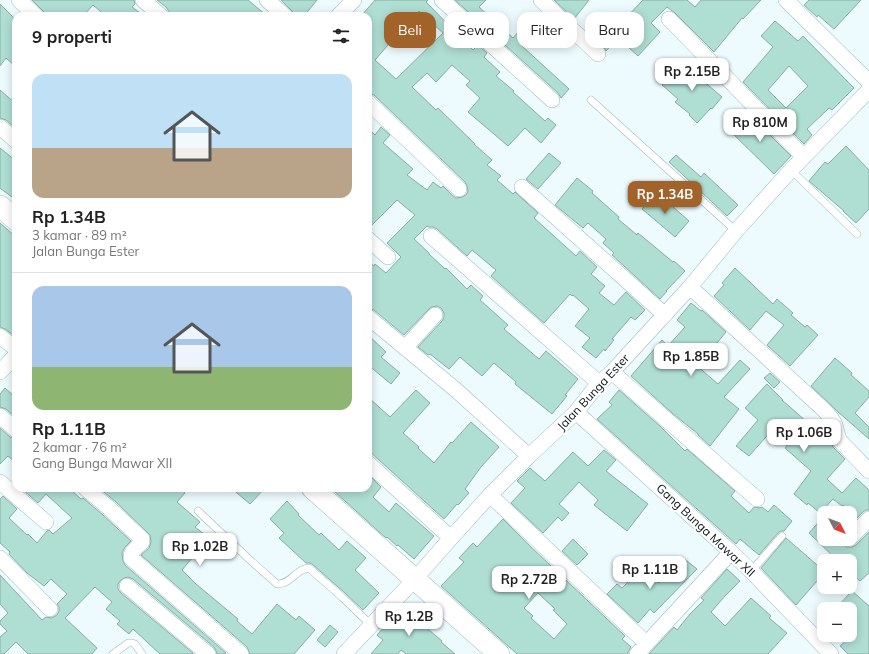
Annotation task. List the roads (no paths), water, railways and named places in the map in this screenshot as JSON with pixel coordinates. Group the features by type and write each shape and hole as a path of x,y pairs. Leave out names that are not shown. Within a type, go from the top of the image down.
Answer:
{"street":[{"path":"19,0 32,12"},
{"path":"143,0 156,12"},
{"path":"267,0 280,12"},
{"path":"342,12 354,0"},
{"path":"442,0 552,100"},
{"path":"541,0 598,54"},
{"path":"786,0 869,82"},
{"path":"669,19 804,157"},
{"name":"Jalan Bunga Ester","path":"344,654 415,579 490,495 576,412 599,383 612,372 665,315 736,231 791,170 869,90"},
{"path":"372,106 459,188"},
{"path":"0,127 12,138"},
{"path":"522,187 665,315"},
{"path":"0,206 12,216"},
{"path":"431,236 599,383"},
{"path":"372,243 388,257"},
{"path":"690,286 823,409 834,422 840,441 869,471"},
{"path":"405,348 435,315"},
{"path":"372,320 456,390 529,456"},
{"path":"0,336 12,346"},
{"path":"0,372 12,359"},
{"path":"612,372 757,499"},
{"name":"Gang Bunga Mawar XII","path":"576,412 731,552 831,654"},
{"path":"0,416 12,426"},
{"path":"372,467 451,538"},
{"path":"0,482 46,522"},
{"path":"90,492 142,539 141,544 131,554 130,558 241,654"},
{"path":"317,492 499,654"},
{"path":"490,495 641,649 731,552"},
{"path":"857,531 869,519"},
{"path":"0,558 50,609"},
{"path":"127,586 208,654"}],"lane":[{"path":"591,100 736,231"},
{"path":"791,170 857,234"},
{"path":"198,511 277,584 285,583 302,570 310,568 371,625"},
{"path":"753,573 754,568 782,536"},
{"path":"113,654 128,643 135,644 142,654"}]}
